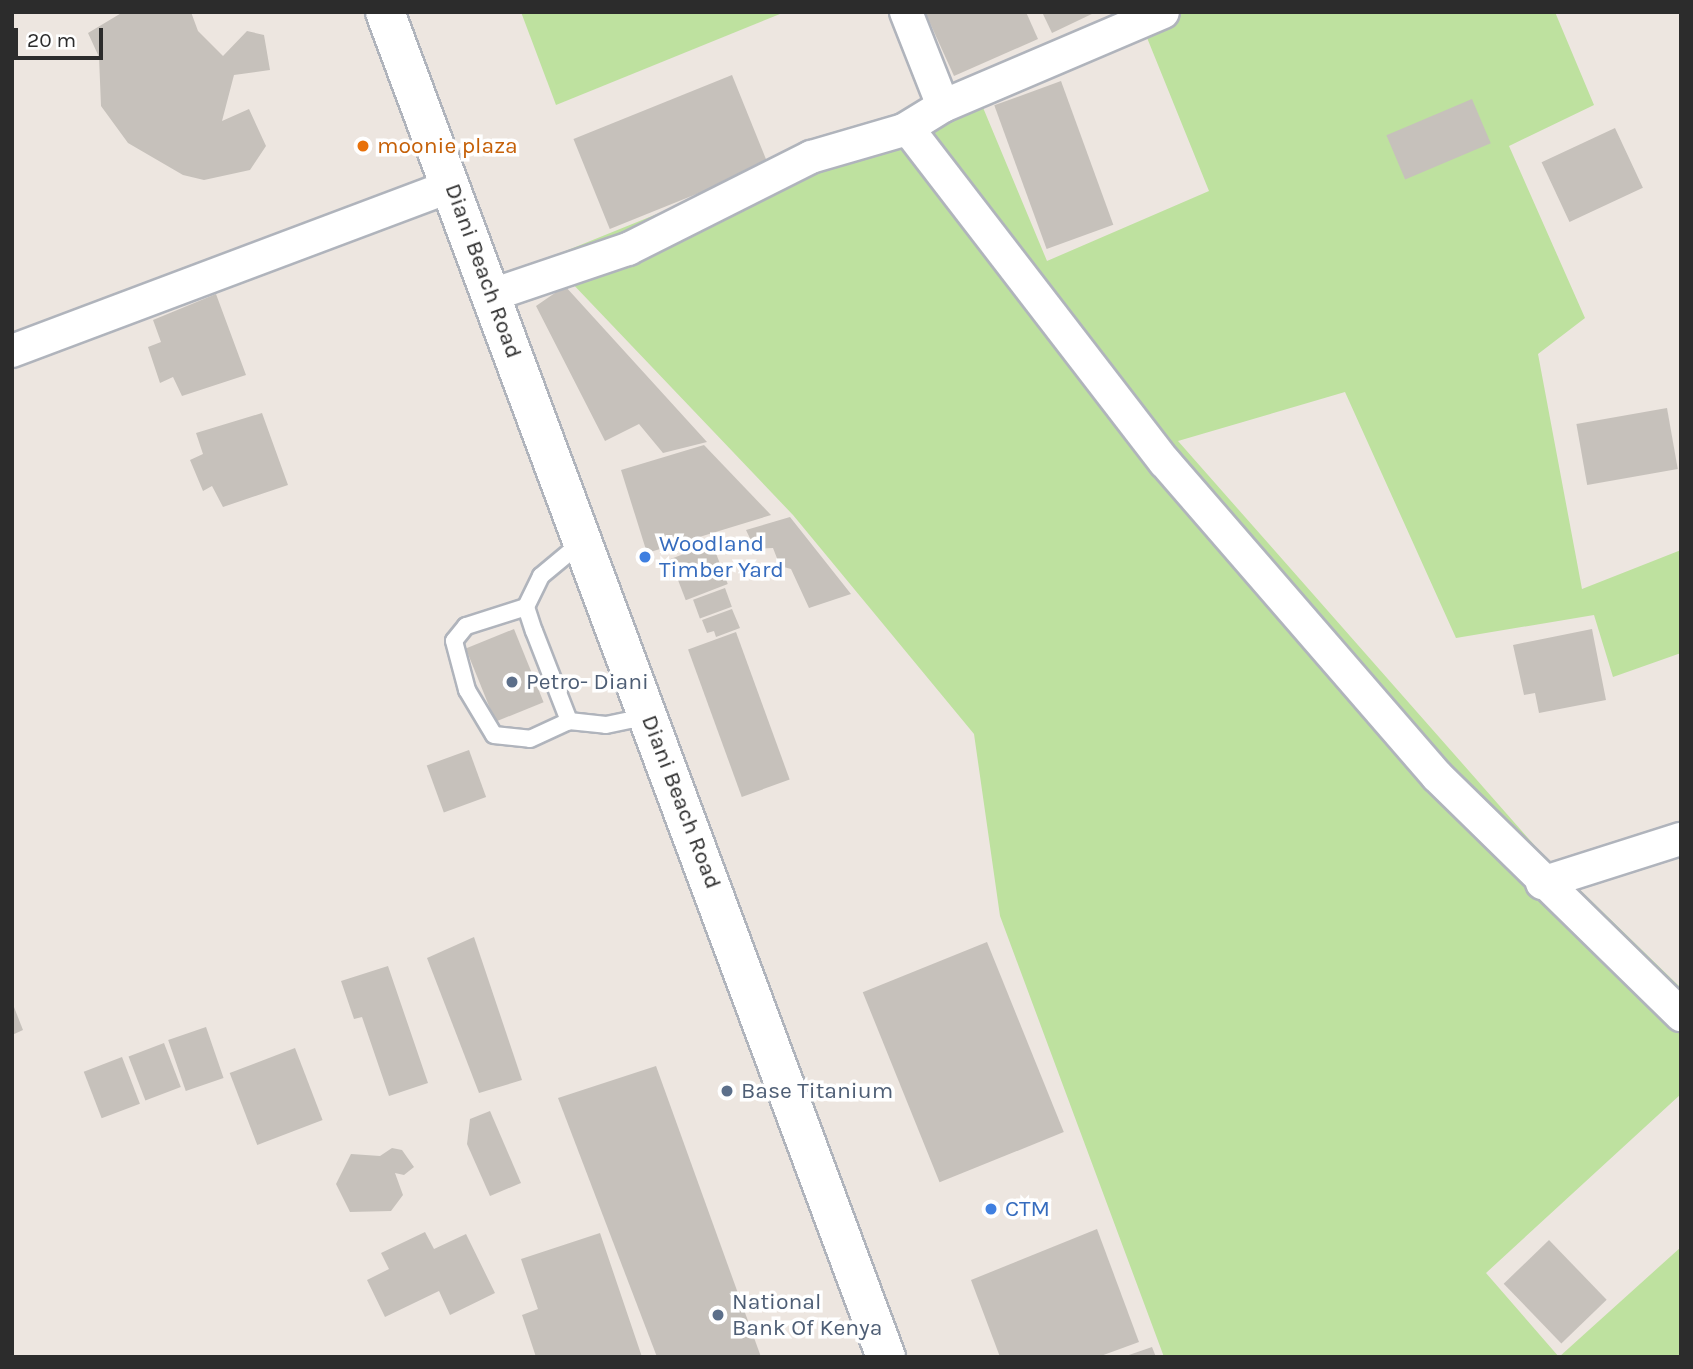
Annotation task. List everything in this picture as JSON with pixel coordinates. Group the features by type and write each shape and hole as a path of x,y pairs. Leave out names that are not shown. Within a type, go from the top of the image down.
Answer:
{"main road":[{"name":"Diani Beach Road","path":"384,12 452,186 886,1357"}],"street":[{"path":"906,12 943,106"},
{"path":"492,295 628,249 811,157 904,130 943,106 1163,12"},
{"path":"904,130 912,135 959,194 1010,266 1164,462 1437,776 1542,883 1681,1015"},
{"path":"12,351 452,186"},
{"path":"1542,883 1681,839"}],"lane":[{"path":"569,721 526,607 541,576 583,541"},
{"path":"526,607 466,625 454,641 467,690 494,735 530,739 569,721 606,725 649,716"}],"green space":[{"path":"521,12 785,12 556,105"},
{"path":"1555,12 1594,105 1509,146 1585,318 1538,354 1582,589 1681,550 1681,653 1613,677 1594,615 1456,638 1345,392 1178,441 1536,847 1681,988 1681,1094 1486,1273 1559,1357 1164,1357 1000,916 974,734 793,515 569,280 563,252 974,86 1047,261 1209,191 1137,13"},
{"path":"1681,1247 1681,1357 1559,1357"}],"building":[{"path":"123,12 191,12 198,31 223,56 247,31 264,35 270,70 234,75 222,121 249,109 266,146 250,170 204,180 183,175 128,143 101,106 99,57 88,33"},
{"path":"925,12 1026,12 1038,39 954,76"},
{"path":"1042,12 1096,12 1052,33"},
{"path":"732,75 768,165 610,229 573,139"},
{"path":"1061,81 1113,225 1047,249 994,105"},
{"path":"1472,99 1491,143 1405,180 1386,135"},
{"path":"1615,128 1643,188 1569,222 1542,162"},
{"path":"565,286 707,442 663,453 639,424 605,441 536,306"},
{"path":"216,294 246,375 182,396 173,377 160,383 148,347 161,342 153,320"},
{"path":"1667,408 1678,469 1587,485 1576,424"},
{"path":"262,413 288,485 223,507 212,486 203,491 190,460 203,454 196,433"},
{"path":"704,445 771,515 647,553 621,470"},
{"path":"790,517 851,594 809,608 791,569 780,566 773,548 755,549 746,530"},
{"path":"712,543 728,584 686,600 670,559"},
{"path":"725,588 732,607 700,618 693,600"},
{"path":"732,609 740,628 716,637 714,631 707,633 702,620"},
{"path":"514,629 544,702 495,722 466,648"},
{"path":"1592,629 1606,700 1539,713 1535,693 1524,695 1513,645"},
{"path":"736,632 790,780 742,797 688,649"},
{"path":"469,750 486,797 444,812 427,765"},
{"path":"474,937 522,1080 479,1093 427,958"},
{"path":"987,942 1064,1132 940,1182 863,992"},
{"path":"388,966 428,1083 389,1096 362,1017 354,1019 341,981"},
{"path":"12,1002 23,1030 12,1035"},
{"path":"206,1027 224,1078 186,1091 168,1040"},
{"path":"164,1043 181,1087 145,1100 129,1057"},
{"path":"295,1048 323,1120 257,1145 230,1073"},
{"path":"122,1057 140,1104 102,1118 84,1072"},
{"path":"656,1066 761,1357 657,1357 558,1098"},
{"path":"490,1111 521,1183 490,1196 467,1144 470,1119"},
{"path":"392,1148 402,1150 414,1167 404,1175 395,1173 403,1195 391,1211 350,1212 336,1184 351,1154 380,1156"},
{"path":"1097,1229 1139,1342 1098,1357 1000,1357 971,1280"},
{"path":"425,1232 434,1249 466,1234 495,1293 450,1315 439,1291 385,1317 367,1280 389,1269 381,1253"},
{"path":"600,1233 642,1357 536,1357 522,1315 538,1309 521,1259"},
{"path":"1549,1240 1607,1300 1561,1343 1504,1284"},
{"path":"1152,1347 1156,1357 1126,1356"}],"place":[{"name":"moonie plaza","path":"363,146"},
{"name":"Woodland Timber Yard","path":"645,557"},
{"name":"Petro- Diani","path":"512,682"},
{"name":"Base Titanium","path":"727,1091"},
{"name":"CTM","path":"991,1209"},
{"name":"National Bank Of Kenya","path":"718,1315"}]}
